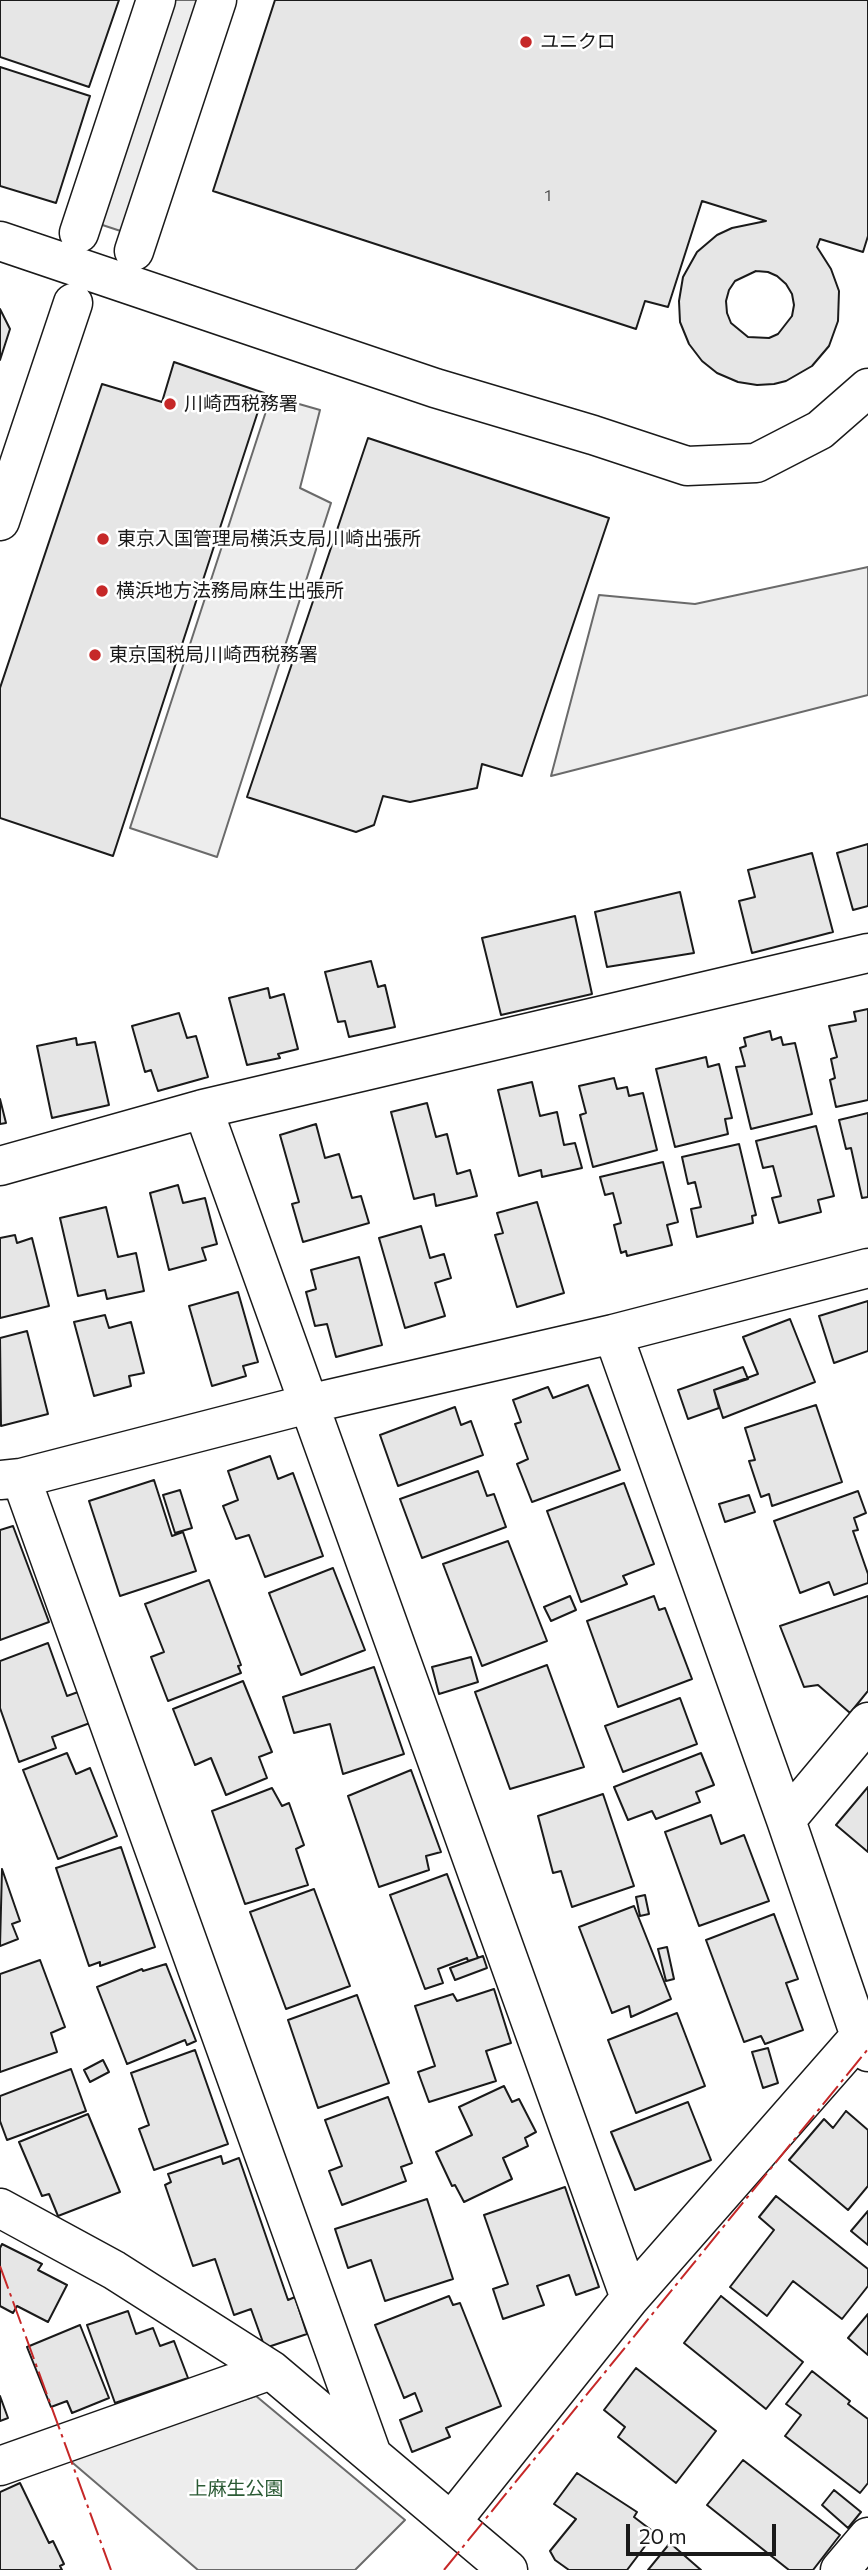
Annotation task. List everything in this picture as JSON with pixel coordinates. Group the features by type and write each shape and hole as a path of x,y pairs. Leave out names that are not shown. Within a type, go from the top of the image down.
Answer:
{"street":[{"path":"79,233 156,0"},
{"path":"134,251 217,0"},
{"path":"0,241 435,388 687,466 756,463 820,430 868,388"},
{"path":"0,522 73,303"},
{"path":"0,1166 203,1109 868,953"},
{"path":"203,1109 631,2298"},
{"path":"372,2455 11,1479 308,1404 613,1334 868,1268"},
{"path":"451,2522 631,2298 864,2044 613,1334"},
{"path":"786,1820 868,1721"},
{"path":"0,2208 114,2270 271,2370 508,2570"},
{"path":"0,2466 271,2370"},
{"path":"840,2570 868,2537"}],"shaded area":[{"path":"139,0 233,0 154,242 69,214"},
{"path":"271,396 320,410 300,488 331,503 217,857 130,828"},
{"path":"868,567 868,695 551,776 599,595 695,604"},
{"name":"上麻生公園","path":"256,2396 405,2520 355,2570 198,2570 67,2458"}],"building":[{"path":"0,0 119,0 89,87 0,57"},
{"path":"275,0 868,0 868,236 863,252 820,239 817,247 831,269 839,291 838,321 829,346 812,366 786,381 757,385 738,382 717,373 702,361 689,344 680,322 679,301 683,277 697,252 717,235 732,228 766,221 702,201 668,307 645,301 636,329 213,191","holes":["756,271 768,272 786,284 792,294 792,316 778,334 769,338 748,337 731,323 726,301 729,290 735,281"]},
{"path":"0,67 90,96 56,203 0,186"},
{"path":"0,309 10,329 0,360"},
{"path":"174,362 264,393 113,856 0,818 0,688 102,384 162,402"},
{"path":"368,438 609,518 522,776 482,764 477,788 410,802 383,796 374,825 356,832 247,797"},
{"path":"868,844 868,906 853,910 837,853"},
{"path":"812,853 833,932 752,953 739,901 755,897 748,870"},
{"path":"680,892 694,953 607,967 595,912"},
{"path":"575,916 592,994 501,1015 482,938"},
{"path":"371,961 378,987 385,985 395,1027 349,1037 345,1021 338,1022 325,972"},
{"path":"268,988 270,998 284,994 298,1049 278,1054 280,1058 247,1065 229,998"},
{"path":"868,1009 868,1100 836,1107 830,1080 835,1078 831,1059 837,1057 829,1026 856,1021 854,1012"},
{"path":"179,1013 187,1038 196,1036 208,1077 158,1091 151,1070 145,1072 132,1026"},
{"path":"770,1031 772,1040 781,1037 783,1045 795,1043 812,1114 751,1129 736,1067 745,1066 740,1048 746,1046 744,1038"},
{"path":"76,1038 77,1045 95,1042 109,1105 52,1118 37,1046"},
{"path":"706,1057 708,1067 719,1064 732,1118 725,1119 728,1134 675,1147 656,1069"},
{"path":"614,1078 617,1089 627,1087 629,1096 643,1093 657,1150 593,1167 580,1115 586,1113 579,1086"},
{"path":"532,1082 540,1116 557,1112 564,1145 575,1143 582,1168 542,1177 541,1170 519,1176 498,1090"},
{"path":"0,1099 6,1123 0,1124"},
{"path":"427,1103 436,1137 447,1134 457,1174 470,1170 477,1196 436,1206 434,1194 414,1199 391,1112"},
{"path":"868,1113 868,1197 862,1198 851,1148 846,1149 839,1120"},
{"path":"316,1124 325,1158 339,1154 352,1198 361,1196 369,1223 303,1242 292,1204 299,1202 280,1135"},
{"path":"816,1126 834,1196 818,1200 821,1212 779,1223 772,1198 781,1196 773,1166 763,1168 756,1141"},
{"path":"739,1144 756,1215 752,1216 753,1223 697,1237 691,1209 701,1207 695,1182 688,1184 682,1157"},
{"path":"663,1162 678,1222 667,1225 672,1245 627,1256 626,1251 621,1253 614,1225 621,1223 613,1193 605,1195 600,1177"},
{"path":"178,1185 183,1203 205,1198 217,1244 202,1248 206,1260 169,1270 150,1193"},
{"path":"537,1202 564,1293 517,1307 495,1235 503,1233 497,1213"},
{"path":"106,1207 118,1257 136,1253 144,1291 107,1299 105,1290 78,1296 60,1218"},
{"path":"421,1226 430,1258 444,1254 451,1278 435,1283 445,1316 405,1328 379,1238"},
{"path":"15,1235 17,1243 32,1238 49,1306 0,1318 0,1238"},
{"path":"359,1257 382,1345 336,1357 327,1324 315,1326 306,1292 316,1289 311,1270"},
{"path":"238,1292 258,1362 243,1366 246,1376 212,1386 189,1306"},
{"path":"868,1301 868,1351 834,1363 819,1316"},
{"path":"105,1315 109,1328 131,1322 144,1373 129,1376 131,1386 94,1396 74,1322"},
{"path":"790,1319 815,1382 723,1418 714,1390 758,1374 743,1337"},
{"path":"27,1331 48,1414 1,1426 0,1338"},
{"path":"743,1367 748,1379 714,1390 719,1408 688,1419 678,1390"},
{"path":"588,1385 620,1470 532,1502 517,1464 528,1459 515,1424 521,1422 513,1400 548,1387 553,1398"},
{"path":"816,1405 842,1482 772,1506 769,1494 761,1497 749,1461 755,1460 745,1428"},
{"path":"455,1407 461,1425 471,1421 483,1455 398,1486 380,1435"},
{"path":"270,1456 278,1479 293,1473 323,1556 265,1577 249,1535 236,1539 223,1506 238,1500 228,1471"},
{"path":"478,1471 487,1496 494,1494 506,1527 422,1558 400,1499"},
{"path":"154,1480 172,1536 183,1532 196,1571 120,1596 89,1501"},
{"path":"624,1483 654,1564 623,1576 627,1584 581,1602 547,1511"},
{"path":"180,1490 192,1528 175,1533 163,1495"},
{"path":"858,1491 866,1513 854,1518 858,1530 853,1531 868,1574 868,1583 834,1595 829,1582 800,1593 774,1521"},
{"path":"749,1495 755,1512 725,1522 719,1504"},
{"path":"13,1526 49,1622 0,1640 0,1530"},
{"path":"508,1541 547,1641 482,1666 443,1564"},
{"path":"333,1568 365,1650 301,1675 269,1593"},
{"path":"209,1580 241,1665 238,1666 241,1673 168,1701 151,1657 164,1652 145,1604"},
{"path":"570,1596 576,1610 551,1621 544,1607"},
{"path":"654,1596 659,1610 665,1608 692,1679 618,1707 587,1621"},
{"path":"868,1596 868,1691 850,1713 818,1685 804,1687 780,1626"},
{"path":"48,1643 67,1696 78,1692 90,1723 52,1737 56,1748 19,1762 0,1708 0,1661"},
{"path":"471,1657 478,1682 439,1694 432,1667"},
{"path":"547,1665 584,1767 510,1789 475,1692"},
{"path":"374,1667 404,1754 343,1774 330,1724 294,1733 283,1697"},
{"path":"243,1681 272,1752 259,1757 267,1778 226,1795 211,1758 195,1765 173,1709"},
{"path":"680,1698 697,1744 623,1772 605,1726"},
{"path":"67,1753 76,1774 90,1768 117,1836 58,1859 23,1770"},
{"path":"701,1753 714,1785 696,1792 700,1802 656,1819 652,1811 628,1820 614,1787"},
{"path":"411,1770 441,1852 426,1856 429,1870 379,1887 348,1796"},
{"path":"868,1787 868,1852 836,1825"},
{"path":"272,1788 282,1806 289,1803 304,1845 296,1849 308,1885 245,1904 212,1811"},
{"path":"603,1794 634,1886 572,1907 561,1871 553,1873 538,1816"},
{"path":"711,1815 721,1844 744,1835 769,1901 699,1926 665,1832"},
{"path":"121,1847 155,1947 100,1966 100,1962 89,1966 56,1868"},
{"path":"2,1869 20,1921 12,1924 18,1939 0,1946"},
{"path":"447,1874 478,1958 468,1961 467,1958 438,1969 443,1983 425,1989 390,1895"},
{"path":"314,1889 350,1986 286,2009 250,1912"},
{"path":"645,1895 649,1914 640,1916 636,1897"},
{"path":"634,1906 671,1999 631,2017 629,2006 612,2013 579,1927"},
{"path":"774,1914 798,1979 786,1983 803,2030 765,2044 761,2036 744,2042 706,1940"},
{"path":"667,1947 674,1979 666,1981 658,1949"},
{"path":"483,1956 487,1968 455,1980 450,1968"},
{"path":"40,1960 65,2027 51,2033 57,2052 0,2072 0,1974"},
{"path":"166,1964 196,2041 187,2045 185,2040 127,2064 97,1987 142,1969 143,1971"},
{"path":"494,1989 511,2043 486,2051 496,2081 429,2102 418,2072 435,2066 415,2006 453,1994 457,2001"},
{"path":"357,1995 389,2083 318,2108 288,2020"},
{"path":"677,2013 705,2086 636,2113 608,2040"},
{"path":"768,2048 778,2083 763,2088 752,2052"},
{"path":"195,2050 228,2144 154,2170 139,2129 149,2125 131,2073"},
{"path":"103,2060 109,2072 90,2082 84,2070"},
{"path":"71,2069 86,2111 7,2140 0,2121 0,2096"},
{"path":"504,2086 512,2102 519,2099 536,2132 525,2138 528,2146 503,2158 512,2179 464,2202 455,2185 452,2186 436,2152 472,2135 459,2107"},
{"path":"388,2097 412,2163 401,2167 406,2181 342,2205 329,2171 342,2166 325,2120"},
{"path":"688,2102 711,2160 635,2190 611,2132"},
{"path":"846,2111 868,2130 868,2186 848,2210 789,2160 824,2119 833,2128"},
{"path":"88,2114 120,2192 58,2216 49,2194 42,2196 19,2142"},
{"path":"221,2156 223,2164 239,2158 288,2300 295,2297 307,2334 265,2348 251,2309 234,2315 215,2259 193,2266 165,2185 171,2182 168,2174"},
{"path":"565,2187 599,2287 576,2295 569,2275 537,2286 544,2305 503,2319 493,2289 508,2284 484,2215"},
{"path":"776,2196 868,2269 868,2286 842,2319 793,2281 767,2316 730,2287 774,2230 759,2217"},
{"path":"427,2199 453,2279 385,2301 371,2260 348,2268 335,2229"},
{"path":"868,2211 868,2245 851,2231"},
{"path":"2,2244 42,2264 38,2270 67,2285 48,2322 17,2306 13,2313 0,2306"},
{"path":"449,2296 453,2305 460,2303 501,2406 446,2428 450,2437 412,2452 400,2420 422,2411 415,2393 404,2398 375,2325"},
{"path":"721,2296 803,2362 766,2409 684,2343"},
{"path":"128,2311 136,2334 153,2328 160,2346 174,2341 188,2378 115,2403 87,2325"},
{"path":"868,2314 868,2355 848,2338"},
{"path":"80,2325 109,2398 72,2413 67,2401 51,2407 27,2347"},
{"path":"636,2368 716,2431 676,2483 618,2437 625,2427 604,2410"},
{"path":"812,2371 868,2419 868,2483 860,2493 785,2436 801,2415 786,2404"},
{"path":"0,2396 8,2418 0,2421"},
{"path":"743,2460 840,2535 813,2570 789,2570 707,2505"},
{"path":"577,2473 637,2512 634,2517 655,2533 627,2570 569,2570 555,2560 550,2551 576,2519 554,2504"},
{"path":"20,2483 49,2543 53,2541 64,2564 60,2566 62,2570 0,2570 0,2492"},
{"path":"834,2490 861,2512 848,2528 822,2505"},
{"path":"670,2543 701,2570 648,2570"}],"power":[{"path":"444,2570 868,2049"},
{"path":"0,2266 111,2570"}],"place":[{"name":"ユニクロ","path":"526,42"},
{"name":"川崎西税務署","path":"170,404"},
{"name":"東京入国管理局横浜支局川崎出張所","path":"103,539"},
{"name":"横浜地方法務局麻生出張所","path":"102,591"},
{"name":"東京国税局川崎西税務署","path":"95,655"}]}
